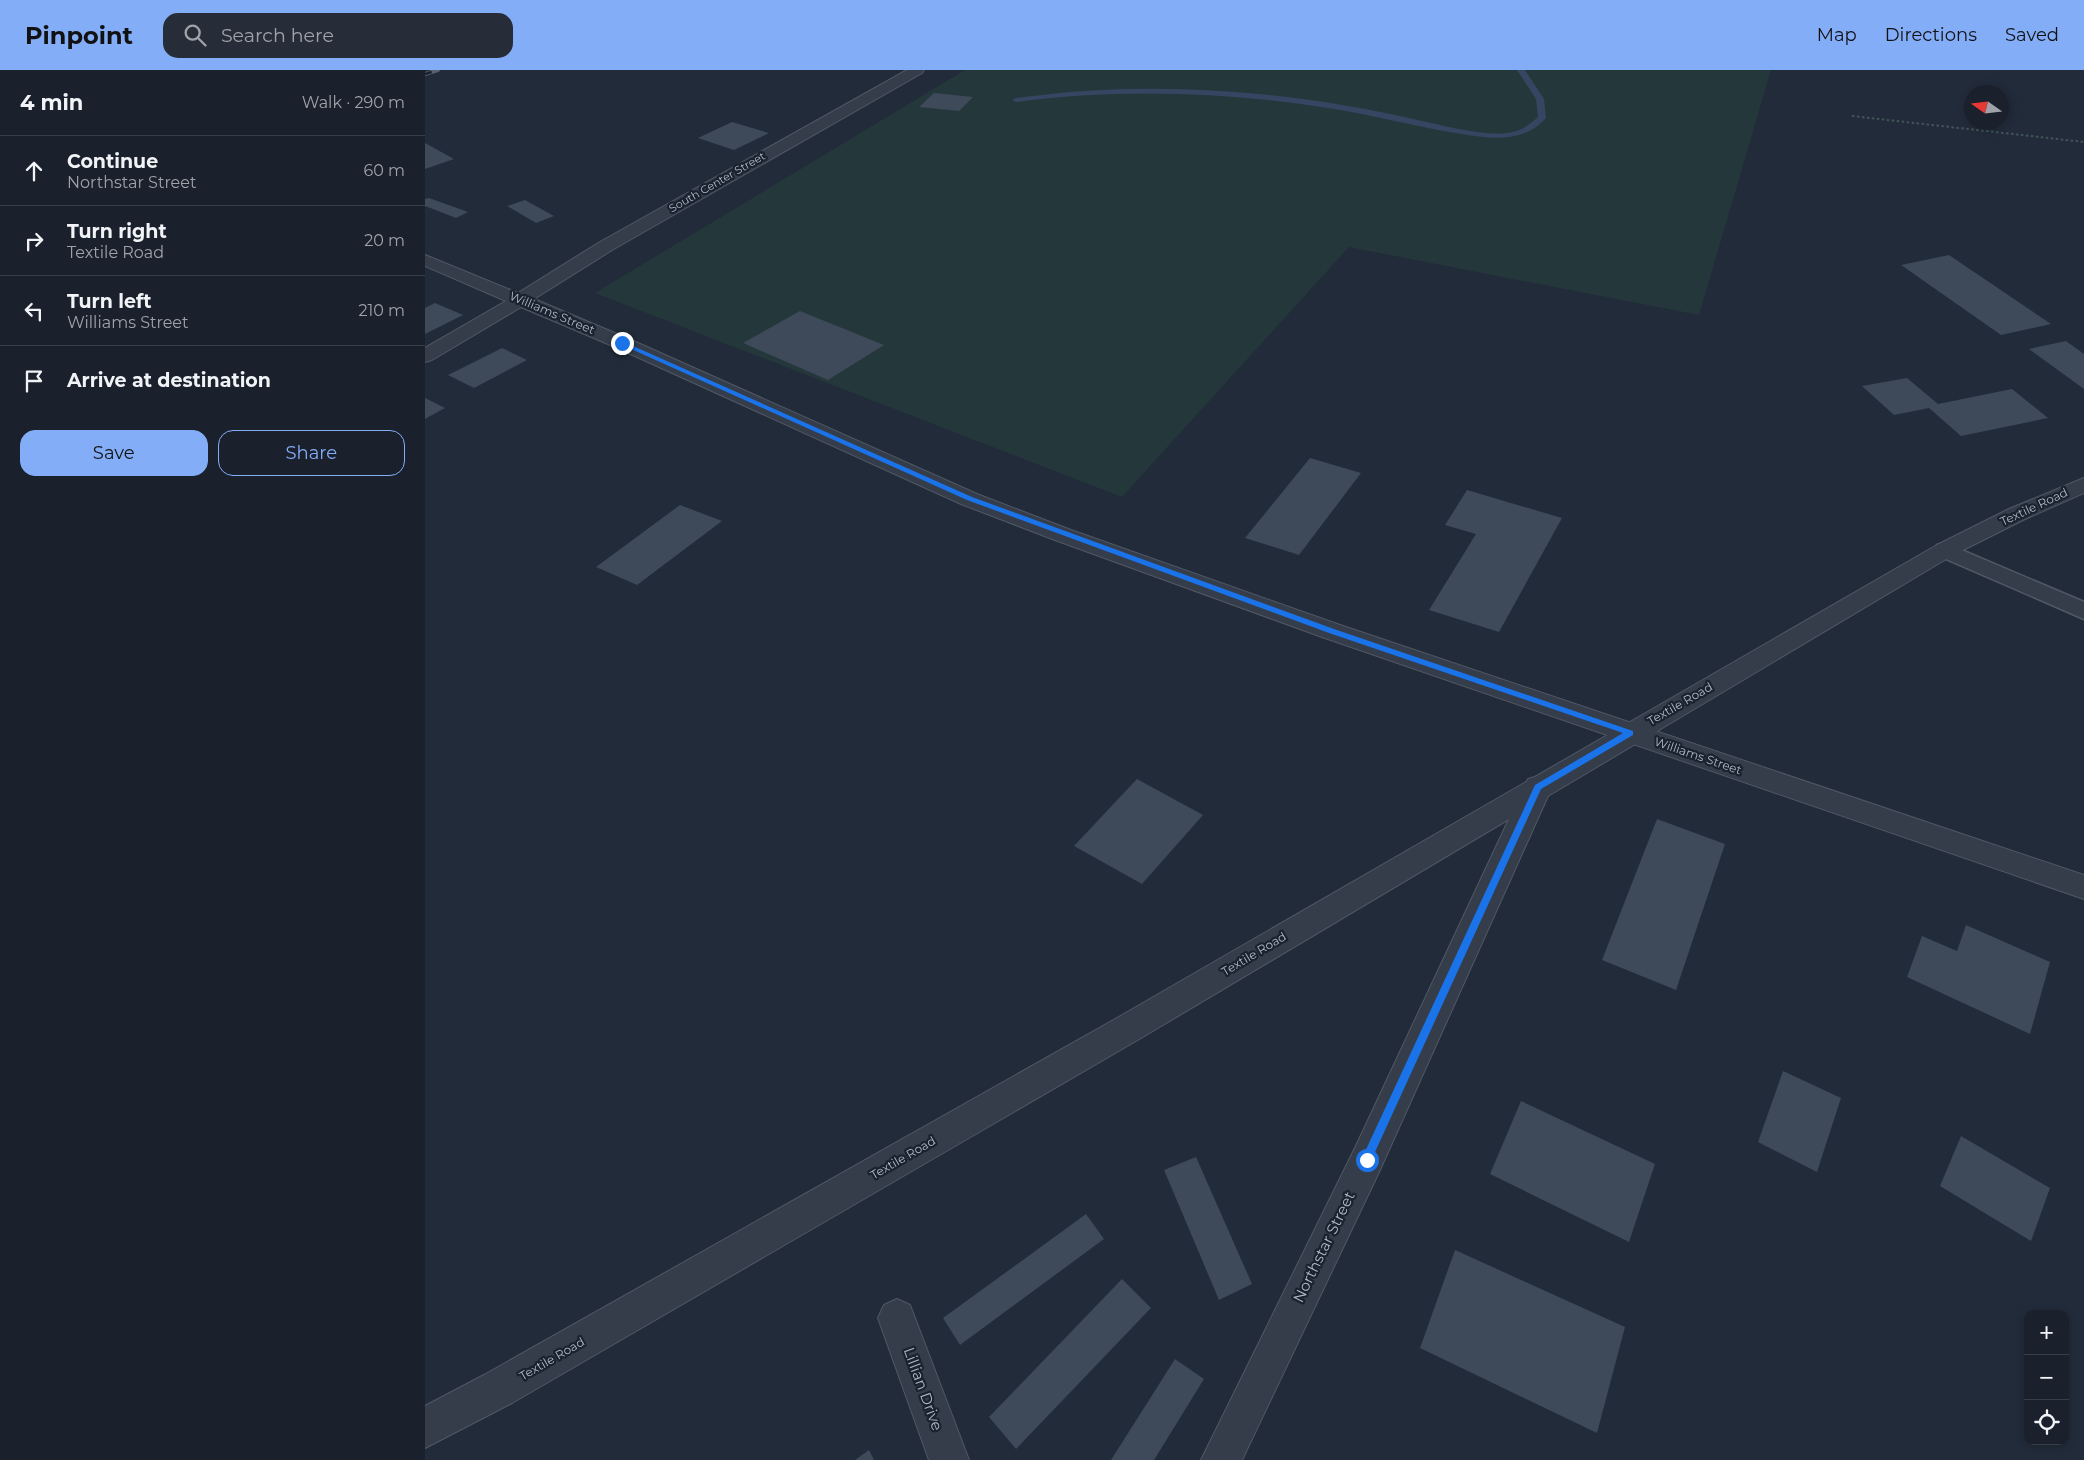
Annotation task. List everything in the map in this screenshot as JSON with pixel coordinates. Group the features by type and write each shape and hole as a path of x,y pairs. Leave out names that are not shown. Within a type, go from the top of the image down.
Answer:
{"street":[{"name":"South Center Street","path":"425,356 470,331 606,246 917,70"},
{"name":"Williams Street","path":"425,260 622,343 969,499 1322,628 2084,887"},
{"name":"Textile Road","path":"425,1428 498,1390 1129,1028 1945,550 2017,514 2084,485"},
{"name":"Northstar Street","path":"1221,1460 1367,1160 1538,787"},
{"name":"Lillian Drive","path":"897,1318 949,1460"}],"lane":[{"path":"1945,550 2084,611"}],"path":[{"path":"1852,116 2084,142"}],"green space":[{"path":"965,70 1771,70 1699,315 1349,247 1122,497 595,293"}],"building":[{"path":"934,93 973,97 959,111 919,107"},
{"path":"732,122 769,133 734,150 698,138"},
{"path":"425,143 454,159 425,169"},
{"path":"429,198 468,212 456,218 425,206 425,199"},
{"path":"525,200 554,216 536,223 507,206"},
{"path":"1949,255 2051,324 2001,335 1901,265"},
{"path":"435,303 463,315 425,334 425,308"},
{"path":"800,311 884,345 828,380 743,343"},
{"path":"2066,341 2084,354 2084,389 2029,349"},
{"path":"502,348 527,360 474,388 448,375"},
{"path":"1907,378 1938,404 2012,389 2048,418 1961,436 1929,408 1894,415 1862,386"},
{"path":"425,398 445,408 425,419"},
{"path":"1310,458 1361,473 1299,555 1245,538"},
{"path":"1467,490 1562,518 1499,632 1429,610 1476,534 1445,525"},
{"path":"680,505 722,521 637,585 596,567"},
{"path":"1137,779 1203,815 1142,884 1074,846"},
{"path":"1657,819 1725,844 1676,990 1602,960"},
{"path":"1966,925 2050,962 2030,1034 1907,977 1922,936 1957,951"},
{"path":"1783,1071 1841,1098 1817,1172 1758,1142"},
{"path":"1521,1101 1655,1164 1629,1242 1490,1174"},
{"path":"1961,1136 2050,1188 2031,1241 1940,1186"},
{"path":"1196,1157 1252,1284 1219,1300 1164,1170"},
{"path":"1086,1214 1104,1239 960,1345 943,1318"},
{"path":"1455,1250 1625,1327 1597,1433 1420,1348"},
{"path":"1122,1279 1151,1308 1016,1449 989,1417"},
{"path":"1175,1359 1204,1379 1154,1460 1111,1460"},
{"path":"869,1450 874,1460 855,1460"}],"waterway":[{"path":"1016,100 1084,92 1206,92 1287,100 1368,112 1471,133 1513,135 1531,127 1542,118 1540,99 1521,70"}],"railway":[{"path":"425,74 438,70"}],"route":[{"path":"622,343 969,499 1331,631 1630,733 1538,787 1367,1160"}]}
